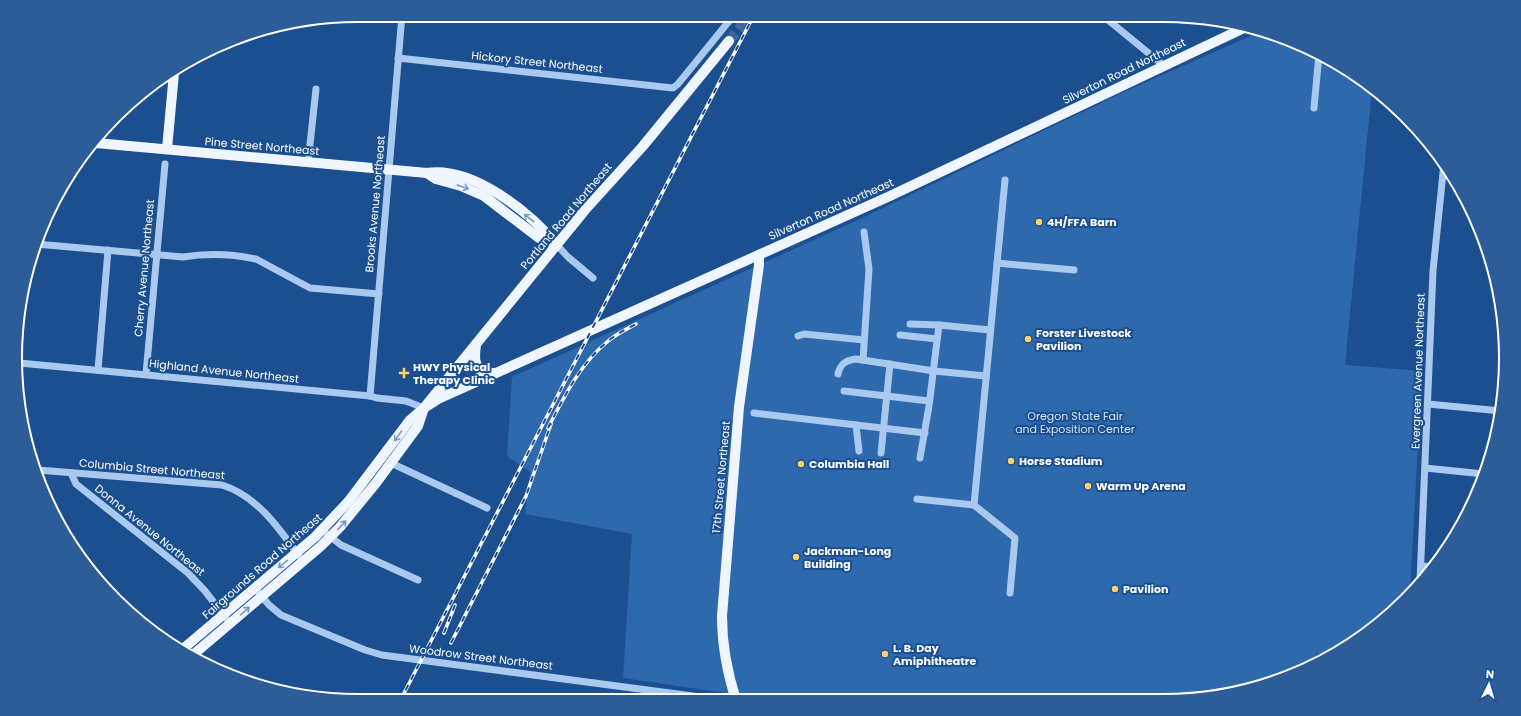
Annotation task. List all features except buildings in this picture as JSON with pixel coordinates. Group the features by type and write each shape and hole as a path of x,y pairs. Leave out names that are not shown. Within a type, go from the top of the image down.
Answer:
{"main road":[{"name":"Silverton Road Northeast","path":"424,408 445,396 495,373 997,146 1237,30"},
{"name":"Portland Road Northeast","path":"424,408 585,210 642,146 729,41"},
{"path":"167,150 174,77"},
{"name":"Pine Street Northeast","path":"99,143 308,163 453,174 472,180 498,194 544,230 557,245"},
{"name":"17th Street Northeast","path":"734,694 723,650 722,597 739,407 759,265 758,255"},
{"path":"476,344 474,358 477,368 481,372 495,373"},
{"name":"Fairgrounds Road Northeast","path":"196,652 227,620 258,592 300,557 330,537 361,502 418,426 424,408"},
{"name":"Fairgrounds Road Northeast","path":"300,557 348,502 410,420 424,408"},
{"name":"Fairgrounds Road Northeast","path":"186,647 227,620"}],"street":[{"name":"Brooks Avenue Northeast","path":"370,396 401,22"},
{"name":"Hickory Street Northeast","path":"398,58 673,88 678,84 728,22"},
{"path":"1111,22 1163,65"},
{"path":"1314,108 1318,60"},
{"path":"308,163 316,89"},
{"name":"Cherry Avenue Northeast","path":"146,374 165,164"},
{"name":"Evergreen Avenue Northeast","path":"1421,574 1433,271 1443,173"},
{"path":"974,505 1004,180"},
{"path":"863,360 869,269 864,232"},
{"path":"42,245 183,257 206,254 248,258 256,260 310,288 379,294"},
{"name":"Pine Street Northeast","path":"557,245 568,257 593,278"},
{"path":"98,370 108,250"},
{"path":"997,263 1074,270"},
{"path":"910,324 990,330"},
{"path":"920,458 934,370 939,325"},
{"path":"798,336 804,334 864,340"},
{"path":"900,335 937,339"},
{"path":"838,374 840,366 844,363 850,360 863,360 986,376"},
{"name":"Highland Avenue Northeast","path":"22,363 370,396 406,401 424,408"},
{"path":"881,454 890,364"},
{"path":"844,391 929,401"},
{"path":"1428,404 1495,410"},
{"path":"754,412 925,433"},
{"path":"856,425 859,451"},
{"path":"391,463 487,508"},
{"path":"1425,468 1478,473"},
{"name":"Columbia Street Northeast","path":"42,470 222,485 235,489 257,505 267,515 300,557"},
{"name":"Donna Avenue Northeast","path":"71,473 76,484 188,573 205,591 227,620"},
{"path":"917,499 974,505 1015,538 1010,593"},
{"path":"323,529 330,537 341,544 418,580"},
{"path":"1422,566 1427,566"},
{"name":"Woodrow Street Northeast","path":"258,592 275,611 288,618 364,650 382,655 658,694"}],"green space":[{"name":"Oregon State Fair and Exposition Center","path":"1254,34 1312,57 1331,67 1371,94 1345,365 1422,371 1410,586 1385,611 1368,625 1331,649 1322,654 1316,653 1316,657 1312,659 1250,683 1207,691 1163,694 726,694 623,678 632,534 525,514 530,472 507,456 512,377 860,219 1126,91"}],"tunnel":[{"path":"729,41 744,22"}],"railway":[{"path":"404,694 750,22"},
{"path":"548,428 573,382 589,360 610,339 636,324"},
{"path":"451,643 526,496 551,424"},
{"path":"444,633 455,605"}],"place":[{"name":"4H/FFA Barn","path":"1039,222"},
{"name":"Forster Livestock Pavilion","path":"1028,339"},
{"name":"HWY Physical Therapy Clinic","path":"404,373"},
{"name":"Horse Stadium","path":"1011,461"},
{"name":"Columbia Hall","path":"801,464"},
{"name":"Warm Up Arena","path":"1088,486"},
{"name":"Jackman-Long Building","path":"796,557"},
{"name":"Pavilion","path":"1115,589"},
{"name":"L. B. Day Amiphitheatre","path":"885,654"}]}
